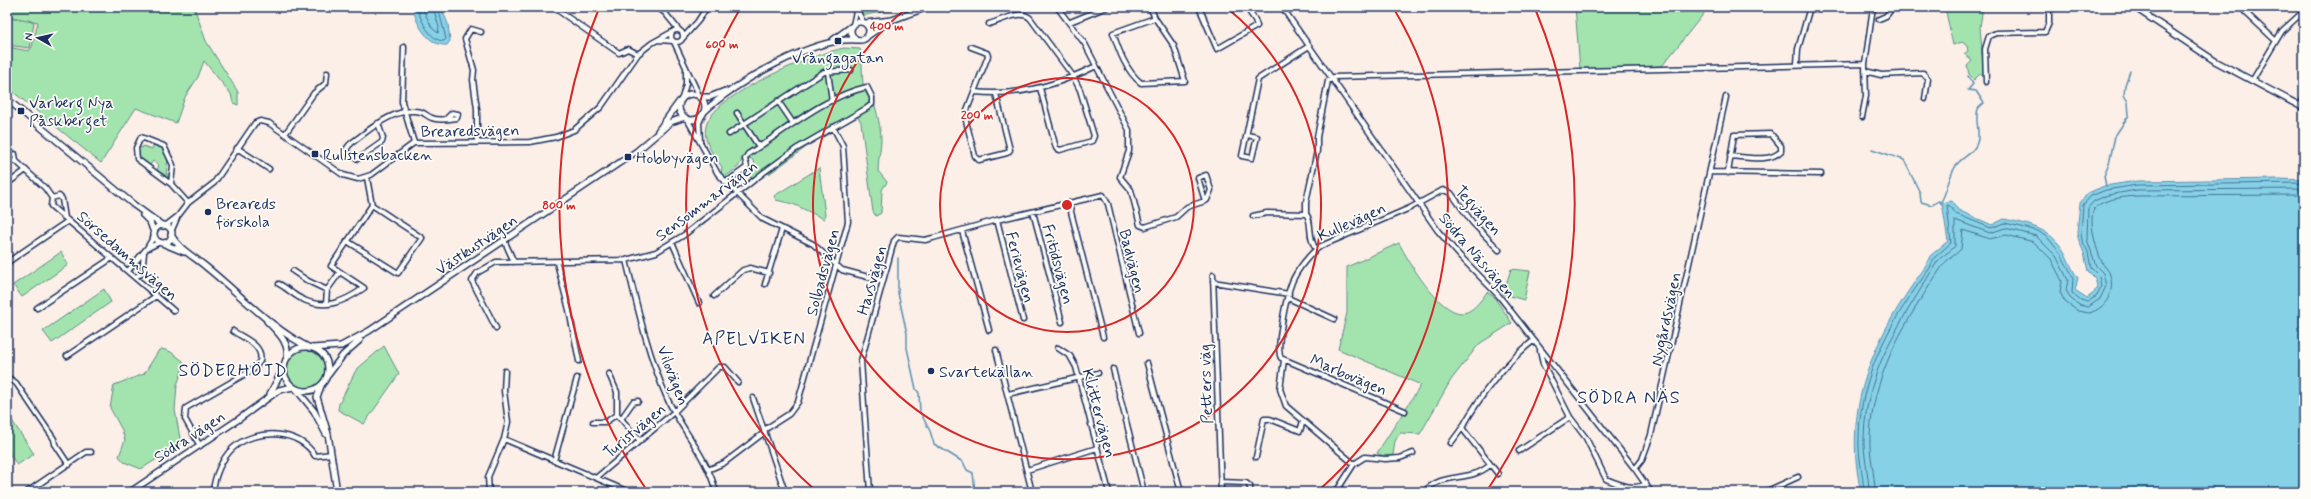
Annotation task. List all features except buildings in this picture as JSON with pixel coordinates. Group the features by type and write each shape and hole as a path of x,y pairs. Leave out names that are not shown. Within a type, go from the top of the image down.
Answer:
{"street":[{"path":"657,7 680,30 682,39 681,55"},
{"path":"658,40 673,41 682,39 707,7"},
{"path":"858,7 859,14 869,28 869,34"},
{"path":"857,40 851,34 858,7"},
{"path":"681,100 691,94 712,96 730,90 791,58 827,44 844,39 864,40 869,34 892,20 928,7"},
{"path":"1058,7 1062,14 1070,22 1096,66 1129,130 1129,151 1120,177 1131,190 1140,225 1145,227 1176,216 1186,207 1205,201 1211,190 1206,175 1198,178 1205,201"},
{"path":"1070,22 1107,7"},
{"path":"1150,7 1155,18 1174,46 1185,81 1141,83 1134,78 1119,52 1113,33 1155,18"},
{"path":"1199,7 1217,49 1257,26 1255,20 1246,7"},
{"name":"Södra Näsvägen","path":"1282,7 1453,249 1499,296 1635,469 1651,492"},
{"path":"1797,64 1798,48 1810,7"},
{"path":"1862,117 1866,96 1865,64 1873,7"},
{"path":"1879,19 1886,16 1894,7"},
{"path":"1986,82 1984,49 1989,36 1996,33 2045,32 2049,23 2049,7"},
{"path":"2134,7 2191,47 2252,81 2302,107 2304,98"},
{"path":"556,9 619,53 628,49 638,54"},
{"path":"2252,81 2286,26 2304,11"},
{"path":"2245,12 2276,41"},
{"path":"989,24 1020,14 1027,15 1074,76 1080,90 1094,136 1092,141 1060,150 1055,146 1040,88"},
{"path":"827,44 843,35 857,22 892,20"},
{"path":"672,21 672,31 670,36 705,104 699,126 701,143"},
{"path":"672,31 692,28"},
{"path":"477,141 477,109 473,80 474,70 465,39 471,29 481,32"},
{"name":"Brearedsvägen","path":"367,178 414,143 543,140 574,130 601,107 638,54 672,31"},
{"path":"1246,135 1256,137 1252,158 1242,156 1246,135 1258,79 1309,46"},
{"path":"404,47 402,102 414,143"},
{"path":"971,47 987,53 988,56 967,110 966,121 975,156 979,160 1007,153 1010,150 996,94"},
{"path":"685,64 686,84 681,100 680,111 701,143 712,166 725,182 763,219 813,244 842,270 883,281"},
{"path":"1316,250 1310,240 1309,220 1306,214 1321,112 1328,81 1331,78 1797,64 1865,64"},
{"path":"974,92 996,94 1040,88 1074,76 1096,66"},
{"path":"729,134 778,101 828,72 851,70"},
{"path":"1865,71 1881,75 1924,73 1928,79 1925,99"},
{"path":"725,182 746,167 746,159 748,154 793,123 832,101 828,72"},
{"path":"285,134 314,93 326,83 326,73"},
{"name":"Sensommarvägen","path":"496,328 474,286 472,279 477,272 496,262 557,263 626,260 656,252 672,242 796,149 867,108 872,104 872,97 867,86 856,89 832,101"},
{"path":"686,118 697,119 730,90"},
{"name":"Nygårdsvägen","path":"1635,469 1642,460 1651,435 1726,97"},
{"path":"7,99 134,205 164,226 171,233 175,242 187,253 204,264 292,338 318,351 325,358 328,367 326,377 321,384 318,399 328,434 337,492"},
{"name":"Västkustvägen","path":"655,135 681,100"},
{"path":"778,101 793,123"},
{"path":"378,123 383,138 382,142 358,159 346,152 352,143 378,123 405,113 421,112 435,119 446,119"},
{"path":"737,113 759,147"},
{"name":"Västkustvägen","path":"311,348 341,346 369,331 637,151 671,122 686,118"},
{"path":"147,248 168,241 178,216 188,203 214,182 254,123 260,121 269,123 343,175 354,179 367,178 372,206 331,266 364,288 338,304 326,304 308,302 279,284"},
{"name":"Solbadsvägen","path":"710,469 724,463 764,431 790,414 798,402 836,266 849,213 843,146 833,127"},
{"path":"1728,173 1730,156 1734,135 1771,134 1781,146 1781,151 1777,156 1769,158 1730,156"},
{"path":"171,184 172,161 164,146 141,137 136,148 138,159 171,184 188,203"},
{"path":"237,148 269,169"},
{"name":"Sörsedammsvägen","path":"16,161 52,198"},
{"path":"7,184 26,170"},
{"path":"1710,172 1821,174"},
{"name":"Tegvägen","path":"1420,203 1443,190 1450,192 1472,222 1499,250"},
{"name":"Havsvägen","path":"870,492 860,366 864,345 894,242 898,236 925,240 962,231 997,220 1102,195"},
{"name":"Badvägen","path":"1102,195 1108,204 1139,333"},
{"name":"Sörsedammsvägen","path":"52,198 59,196 62,199 67,219"},
{"name":"Sörsedammsvägen","path":"52,198 51,206 174,311"},
{"name":"Kullevägen","path":"1284,360 1278,352 1288,296 1296,274 1316,250 1353,231 1420,203"},
{"path":"1069,204 1103,337"},
{"path":"134,205 150,222 154,234 161,243 187,253"},
{"path":"347,242 398,273 422,238 372,206"},
{"name":"Fritidsvägen","path":"1033,212 1062,322"},
{"path":"1253,216 1267,213 1306,214"},
{"path":"128,271 147,248 157,228 164,226 178,216"},
{"path":"8,262 67,219"},
{"name":"Ferievägen","path":"997,220 1023,320"},
{"path":"765,284 782,229"},
{"path":"962,231 989,330"},
{"path":"504,240 514,262"},
{"path":"672,242 699,304"},
{"path":"134,277 142,274 144,252"},
{"path":"37,308 112,258"},
{"name":"Vilovägen","path":"626,260 648,341 667,396 674,412 710,469 716,492"},
{"path":"557,263 569,310 579,361"},
{"path":"714,296 743,270 750,268 769,273"},
{"path":"293,272 308,282 327,290"},
{"path":"326,304 327,290 340,272"},
{"name":"Petters väg","path":"1213,275 1221,492"},
{"path":"1213,282 1288,296 1334,319"},
{"path":"66,356 156,296"},
{"path":"256,309 285,342 288,351 286,377 317,416 331,452"},
{"path":"200,446 185,418 186,408 254,369 260,361 261,357 256,347 233,331"},
{"name":"Västkustvägen","path":"326,377 343,355 369,331"},
{"path":"1451,442 1491,385 1510,362 1533,341"},
{"path":"286,363 296,350 311,348"},
{"name":"Klittervägen","path":"1058,348 1070,356 1079,378 1109,492"},
{"path":"996,350 1032,492"},
{"path":"1540,350 1543,364 1570,417 1586,438 1606,479 1625,486 1638,487 1646,484"},
{"path":"1284,360 1280,389 1281,396 1288,409 1354,464"},
{"name":"Marbovägen","path":"1284,360 1405,411"},
{"name":"Södra vägen","path":"263,402 276,386 286,363"},
{"path":"1147,363 1181,492"},
{"name":"Turistvägen","path":"596,478 674,412 719,367 725,367 738,382"},
{"path":"1113,369 1144,492"},
{"path":"489,492 488,477 504,439 508,412 504,391 505,371"},
{"path":"1008,394 1098,373"},
{"path":"609,374 617,392 617,414 640,440"},
{"path":"7,377 16,383 54,439 55,444 69,465"},
{"path":"554,461 577,378"},
{"path":"294,387 308,391 321,384"},
{"name":"Södra vägen","path":"130,492 200,446 282,388 294,387"},
{"path":"753,398 785,492"},
{"path":"621,419 633,402 638,401"},
{"path":"593,422 606,422 617,414"},
{"path":"1519,451 1570,417"},
{"path":"1256,457 1264,419 1270,419 1300,431 1303,421"},
{"path":"1462,428 1488,459 1490,465 1498,474"},
{"path":"213,492 220,467 233,448 254,437 268,434 284,435 307,446 315,456 331,452"},
{"path":"504,439 629,492"},
{"path":"1027,470 1097,448"},
{"path":"27,492 69,465 86,452 91,452"},
{"path":"1336,492 1354,464 1365,457 1380,459 1400,458 1413,453"},
{"path":"1424,492 1437,481 1473,473 1490,465"},
{"path":"1765,492 1798,477"},
{"path":"1221,482 1246,483 1250,486 1250,492"},
{"path":"7,487 10,492"}],"shaded area":[{"path":"7,16 38,22 32,47 29,51 7,47"}],"green space":[{"path":"7,7 194,7 206,41 238,92 238,105 233,103 231,94 204,61 198,77 185,97 176,123 136,108 101,163 7,87 7,47 29,51 32,47 38,22 7,16"},
{"path":"861,7 904,7 862,15"},
{"path":"1575,7 1709,7 1662,66 1580,69"},
{"path":"1945,7 1983,7 1980,27 1984,74 1980,74 1974,80 1969,74 1967,66 1972,61 1964,54 1968,51 1967,46 1962,42 1953,45"},
{"path":"7,18 34,22 30,48 7,45"},
{"path":"844,48 860,49 863,85 865,92 874,102 879,120 881,146 878,171 887,182 882,190 881,213 876,216 873,212 861,122 858,117 827,132 769,174 765,170 751,178 747,174 756,166 752,159 744,156 738,167 724,178 721,174 722,167 709,146 706,135 707,123 715,111 729,99 768,76 811,58"},
{"path":"154,144 162,145 170,160 168,160 166,174 171,174 171,179 157,170 159,165 153,161 150,165 142,160 138,154 138,147 142,148 143,146 152,149"},
{"path":"819,168 825,215 824,219 793,204 776,200 774,196"},
{"path":"1399,243 1410,263 1427,288 1448,308 1458,312 1470,311 1481,301 1487,292 1494,297 1512,323 1479,344 1451,380 1420,434 1400,433 1395,441 1393,455 1385,457 1377,453 1421,385 1338,349 1347,313 1347,267"},
{"path":"61,252 68,265 22,297 13,285"},
{"path":"1511,269 1530,271 1524,300 1503,294"},
{"path":"104,289 111,302 52,343 43,331"},
{"path":"384,346 399,374 364,424 338,410 339,404 356,370"},
{"path":"162,349 171,352 183,361 184,365 177,385 175,410 181,444 141,469 124,462 119,456 125,440 122,430 110,408 114,385 144,374 159,350"},
{"path":"302,350 310,350 320,355 324,362 324,376 320,383 310,388 302,388 292,383 290,380 287,373 287,365 292,355 295,353"},
{"path":"7,413 34,454 17,465 7,450"}],"water":[{"path":"413,7 441,7 448,24 450,41 447,45 440,45 434,42 424,33 414,13"},
{"path":"2304,180 2304,492 1861,492 1856,460 1856,430 1860,400 1867,372 1878,344 1892,318 1926,266 1930,256 1948,241 1942,203 1952,201 1958,210 1992,225 2004,219 2030,225 2046,233 2053,238 2065,253 2078,278 2075,290 2087,298 2094,293 2097,286 2095,278 2088,271 2077,233 2080,203 2088,193 2104,186 2137,181"}],"waterway":[{"path":"2106,186 2104,176 2109,164 2115,136 2129,115 2128,102 2124,95 2125,85 2130,71"},
{"path":"1941,202 1955,167 1973,150 1978,139 1977,113 1978,108 1984,103 1976,91 1968,90 1973,84 1968,76"},
{"path":"1872,149 1904,160 1920,193 1921,202 1932,205 1939,201 1942,204"},
{"path":"898,258 898,293 907,334 907,348 916,389 919,393 920,412 930,431 934,444 963,462 967,470 973,473 975,492"}],"place":[{"name":"Vrångagatan","path":"838,41"},
{"name":"Varberg Nya Påskberget","path":"21,111"},
{"name":"Rullstensbacken","path":"315,154"},
{"name":"Hobbyvägen","path":"628,157"},
{"name":"Breareds förskola","path":"208,212"},
{"name":"Svartekällan","path":"931,371"}],"district":[{"name":"APELVIKEN","path":"754,338"},
{"name":"SÖDERHÖJD","path":"233,370"},
{"name":"SÖDRA NÄS","path":"1629,397"}]}
